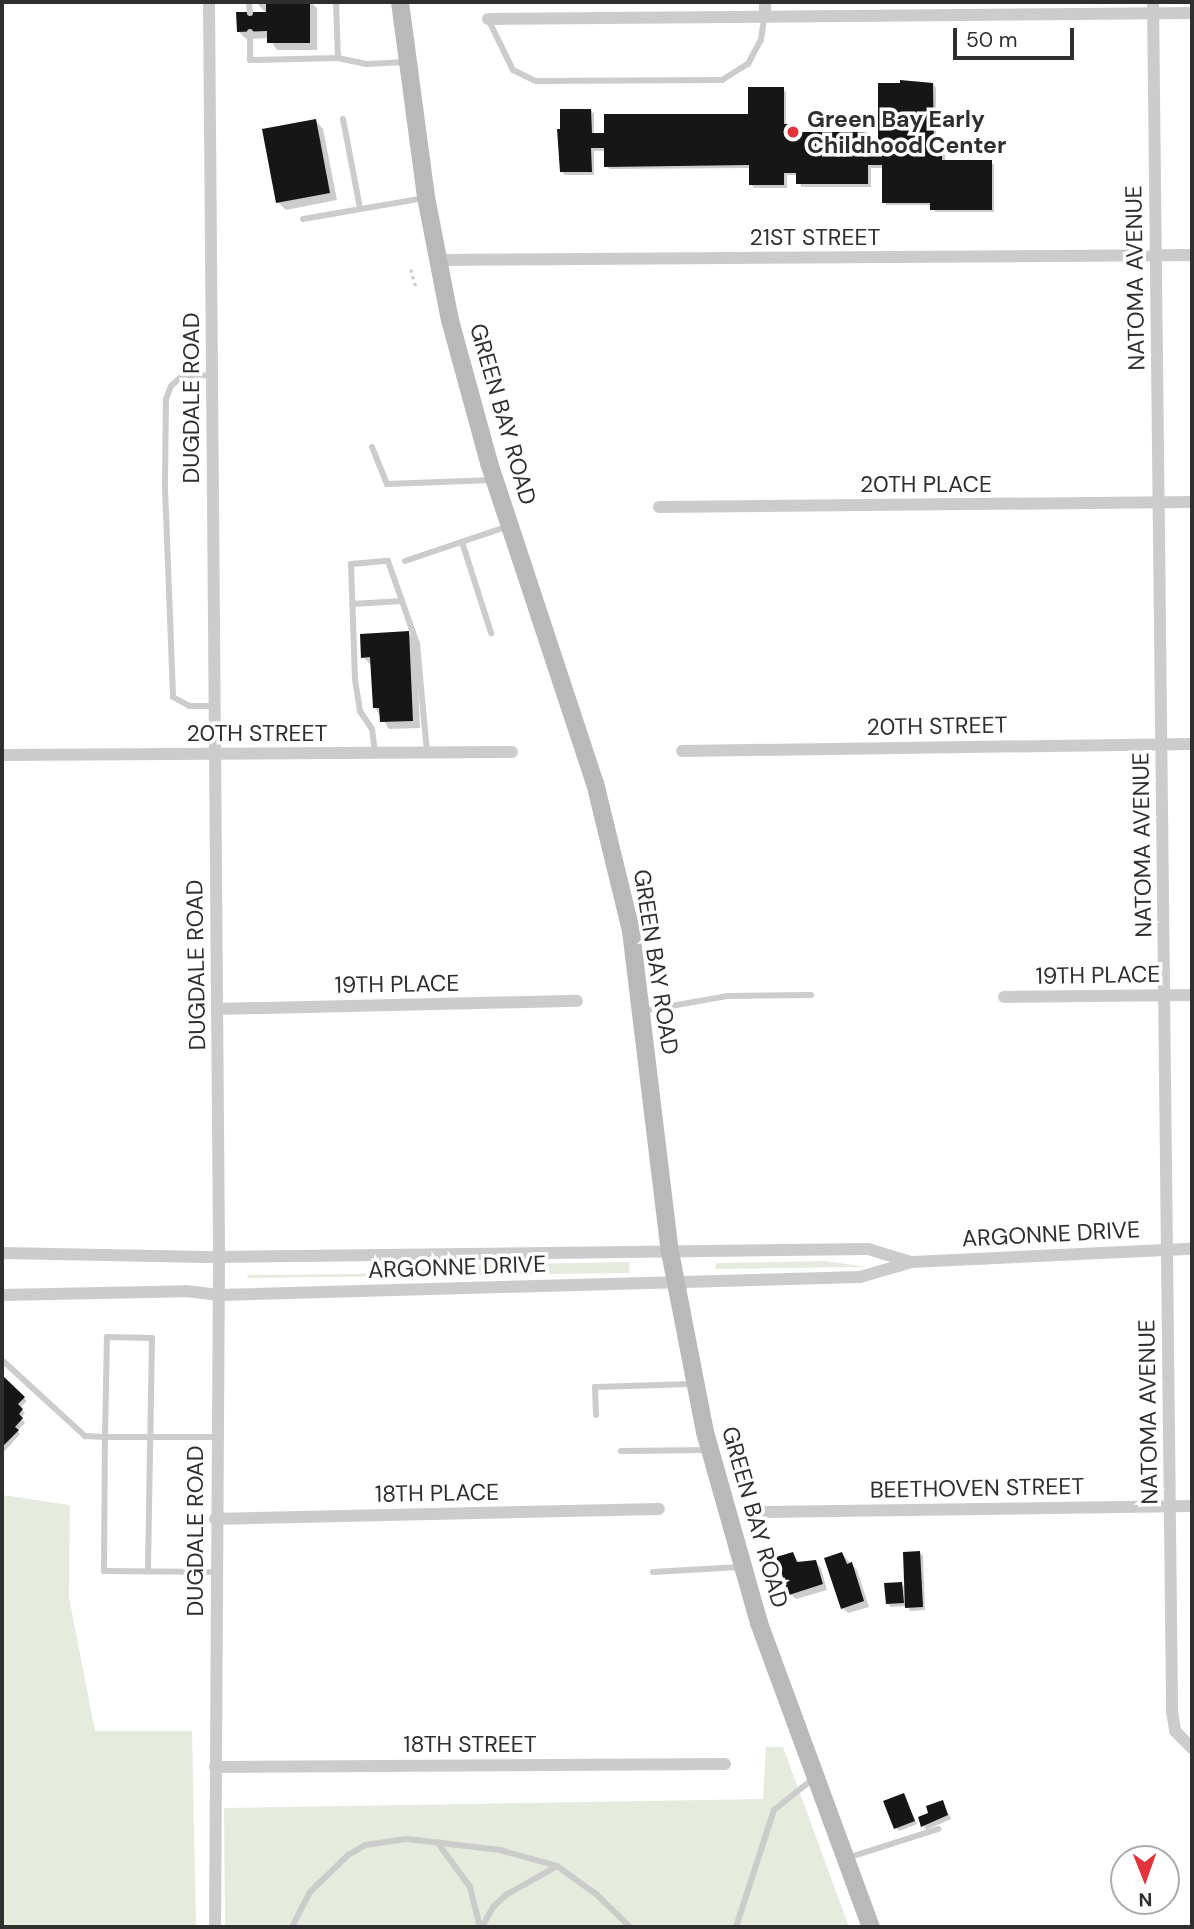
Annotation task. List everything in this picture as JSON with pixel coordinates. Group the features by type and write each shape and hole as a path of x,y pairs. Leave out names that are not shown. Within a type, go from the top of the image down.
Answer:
{"main road":[{"name":"GREEN BAY ROAD","path":"400,2 426,197 437,260 466,382 609,833 631,931 670,1252 709,1450 741,1567 814,1778 871,1927"}],"street":[{"name":"DUGDALE ROAD","path":"209,2 219,1257 215,1520 215,1927"},
{"path":"765,2 765,16"},
{"path":"488,19 1153,8 1192,13"},
{"name":"NATOMA AVENUE","path":"1153,8 1172,1688 1175,1731 1192,1748"},
{"name":"21ST STREET","path":"437,260 1192,255"},
{"name":"20TH PLACE","path":"659,507 1192,502"},
{"name":"20TH STREET","path":"682,751 1192,744"},
{"name":"20TH STREET","path":"2,755 512,752"},
{"name":"19TH PLACE","path":"1004,997 1192,995"},
{"name":"19TH PLACE","path":"217,1009 577,1001"},
{"name":"ARGONNE DRIVE","path":"2,1253 219,1257 868,1249 912,1262"},
{"name":"ARGONNE DRIVE","path":"2,1294 186,1291 219,1295 675,1284 860,1277 912,1262 1192,1249"},
{"name":"BEETHOVEN STREET","path":"763,1512 1192,1506"},
{"name":"18TH PLACE","path":"215,1520 659,1509"},
{"name":"18TH STREET","path":"215,1767 725,1764"}],"lane":[{"path":"250,2 250,13"},
{"path":"337,2 338,58"},
{"path":"488,19 513,70 536,81 722,80 748,64 761,40 765,16"},
{"path":"250,33 250,60 338,58 368,64 408,62"},
{"path":"343,119 360,208"},
{"path":"303,219 426,197"},
{"path":"211,375 181,377 172,386 166,399 165,487 173,697 189,706 214,706"},
{"path":"372,447 387,484 495,480"},
{"path":"405,561 510,526"},
{"path":"462,542 491,633"},
{"path":"375,753 372,729 360,711 351,564 388,561 417,644 427,752"},
{"path":"352,604 402,601"},
{"path":"641,1011 727,996 811,995"},
{"path":"148,1571 152,1338 107,1337 104,1571 215,1572"},
{"path":"2,1360 85,1436 217,1437"},
{"path":"596,1415 595,1387 694,1384"},
{"path":"621,1451 709,1450"},
{"path":"653,1572 741,1567"},
{"path":"736,1927 774,1810 814,1778"},
{"path":"845,1858 938,1829"},
{"path":"292,1927 310,1892 348,1855 365,1845 385,1840 437,1842 500,1850 557,1867 596,1894 630,1927"},
{"path":"437,1842 470,1887 481,1927"},
{"path":"481,1927 493,1907 506,1895 557,1867"}],"path":[{"path":"411,269 416,286"}],"green space":[{"path":"825,1261 867,1267 714,1269 717,1263"},
{"path":"629,1262 630,1273 247,1278 248,1275 361,1274 462,1265"},
{"path":"2,1495 70,1505 69,1597 95,1731 192,1731 196,1927 2,1927"},
{"path":"766,1747 783,1747 849,1927 225,1927 224,1808 763,1799"}],"building":[{"path":"254,2 310,2 310,43 267,43 267,31 237,32 236,12 266,12 266,4"},
{"path":"900,80 933,83 934,150 942,150 942,160 992,160 992,210 930,210 930,203 882,203 882,165 868,165 868,184 796,184 796,173 784,173 784,185 749,185 749,165 604,167 604,148 591,148 592,172 560,172 557,129 560,129 560,109 591,109 592,133 604,133 604,114 748,114 748,87 784,87 784,124 796,124 797,132 867,132 867,151 878,151 878,83 900,83"},
{"path":"316,119 330,193 276,203 262,129"},
{"path":"409,631 413,721 380,722 379,708 373,708 370,657 361,658 360,634"},
{"path":"2,1375 25,1397 18,1404 23,1409 19,1414 23,1418 15,1427 19,1430 2,1447"},
{"path":"920,1551 923,1607 905,1608 903,1552"},
{"path":"793,1552 797,1562 816,1560 823,1584 789,1595 776,1557"},
{"path":"842,1552 847,1564 852,1562 864,1601 841,1609 824,1558"},
{"path":"902,1582 904,1603 886,1604 884,1583"},
{"path":"904,1793 915,1821 894,1829 883,1801"},
{"path":"943,1800 948,1815 921,1827 918,1817 928,1813 926,1806"}],"place":[{"name":"Green Bay Early Childhood Center","path":"793,132"}]}
